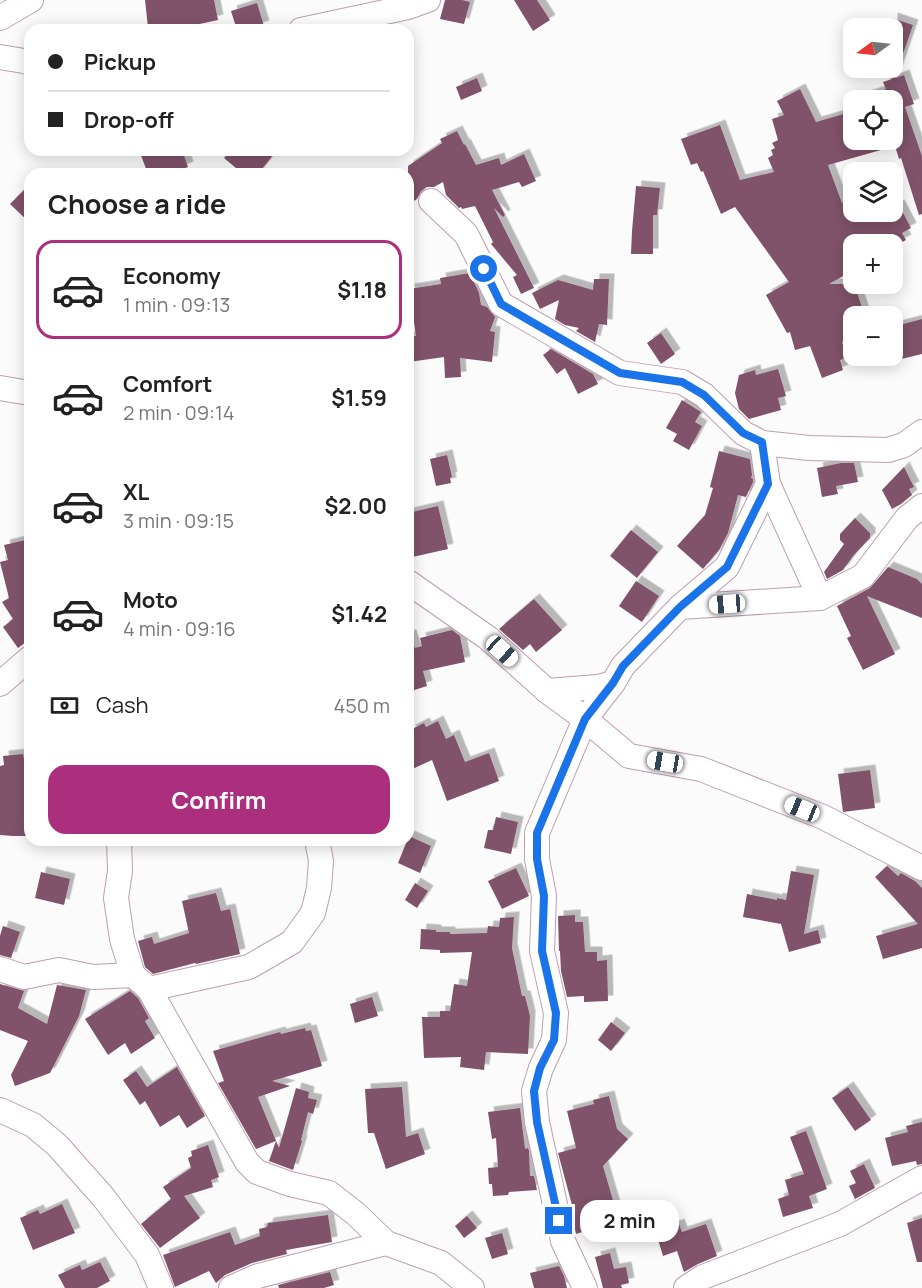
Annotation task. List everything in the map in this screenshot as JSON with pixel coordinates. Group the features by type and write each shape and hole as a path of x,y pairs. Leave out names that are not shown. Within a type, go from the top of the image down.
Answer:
{"street":[{"path":"0,18 32,0"},
{"path":"329,24 408,7 428,0"},
{"path":"0,57 24,61"},
{"path":"431,201 466,234 501,304 620,373 682,382 704,395 743,433 762,442 809,448 888,450 904,445 922,432"},
{"path":"0,388 24,392"},
{"path":"762,442 768,484 820,598"},
{"path":"585,1288 563,1241 537,1122 534,1091 540,1068 554,1040 556,1013 542,951 544,896 537,859 537,833 585,719 623,666 680,607 727,567 768,484"},
{"path":"680,607 820,598 863,576 906,518 922,506"},
{"path":"414,586 488,638 547,691 629,756 701,769 823,817 922,863"},
{"path":"0,684 24,663"},
{"path":"547,691 598,687 613,683"},
{"path":"118,846 120,871 116,898 122,939 141,982 247,1162 257,1172 290,1184 329,1193 356,1214 386,1243 441,1263 472,1288"},
{"path":"0,969 24,977 59,970 93,977 141,982 249,967 291,942 313,913 319,888 321,861 318,846"},
{"path":"0,1110 33,1125 57,1145 104,1197 147,1255 161,1288"},
{"path":"686,1288 703,1277 840,1224 922,1178"},
{"path":"231,1288 258,1276 386,1243"}],"building":[{"path":"145,0 214,0 218,20 200,24 148,24"},
{"path":"445,0 470,2 464,24 440,19"},
{"path":"514,0 537,0 550,20 533,31"},
{"path":"257,3 263,24 235,24 231,11"},
{"path":"903,22 913,25 903,54"},
{"path":"904,75 914,104 905,107 922,156 922,214 919,215 903,162 901,158 899,159 896,150 903,150 903,90 883,90 886,89 883,82 903,78"},
{"path":"477,78 482,91 461,100 456,87"},
{"path":"800,89 816,122 843,114 843,150 881,150 828,165 843,202 843,222 903,222 903,213 911,228 903,234 843,234 843,276 829,284 843,284 843,294 857,294 862,306 843,306 843,359 840,360 843,370 822,378 810,346 795,350 790,332 787,333 766,295 789,282 735,207 721,214 703,171 701,172 697,163 691,165 681,139 720,125 740,180 774,172 768,158 773,155 771,150 775,148 772,143 778,140 772,119 784,115 777,101"},
{"path":"457,131 476,165 499,158 501,165 524,154 536,181 522,187 519,182 492,190 505,215 503,217 494,208 534,288 521,294 513,277 517,275 491,244 493,242 475,206 459,208 446,195 443,182 434,187 427,187 414,201 414,168 408,168 408,166 442,143 440,139"},
{"path":"141,156 184,156 188,167 185,168 146,168"},
{"path":"226,156 272,156 263,168 236,168 224,158"},
{"path":"636,186 660,188 657,215 653,215 653,254 631,254"},
{"path":"24,190 24,217 10,204"},
{"path":"470,273 479,293 481,305 487,307 495,317 490,331 495,332 492,362 460,358 461,377 445,378 444,357 414,361 414,336 416,336 414,288 441,284 440,278"},
{"path":"594,279 609,279 607,325 599,324 595,342 576,331 579,328 565,325 555,319 559,300 540,309 532,293 558,280 593,290"},
{"path":"922,319 922,354 903,359 903,324"},
{"path":"661,333 675,354 661,364 647,343"},
{"path":"551,349 593,374 598,384 578,394 565,368 557,374 543,355"},
{"path":"778,369 786,396 778,398 781,410 749,419 739,409 735,393 739,375 755,370 756,375"},
{"path":"682,400 701,412 695,422 702,426 689,450 673,441 677,434 666,428"},
{"path":"719,451 750,459 753,482 746,497 738,495 728,533 719,550 703,569 677,546 705,515 713,488 710,487"},
{"path":"447,455 452,477 450,478 451,483 436,486 430,459"},
{"path":"854,463 858,482 836,486 838,494 822,497 817,468"},
{"path":"904,467 914,487 909,489 912,495 892,509 882,490"},
{"path":"438,506 448,549 414,557 414,512"},
{"path":"855,518 870,533 870,538 843,570 827,579 824,572 844,544 840,540 840,534"},
{"path":"631,530 658,552 637,578 610,556"},
{"path":"24,540 24,644 18,648 3,627 13,619 2,602 9,598 0,562 8,560 4,545"},
{"path":"888,567 917,579 922,584 922,618 867,596 895,654 863,670 847,638 851,636 837,606 870,588"},
{"path":"636,581 659,596 642,622 619,606"},
{"path":"534,599 562,630 536,652 530,644 523,650 499,629"},
{"path":"452,630 460,636 465,662 423,671 427,686 414,690 414,645 415,648 422,646 420,638"},
{"path":"438,721 446,739 454,735 465,762 489,753 499,781 447,801 432,760 414,768 414,728 424,723 426,727"},
{"path":"23,754 24,836 0,835 0,766 4,765 3,756"},
{"path":"870,770 875,808 843,812 838,774"},
{"path":"496,817 518,822 511,854 484,848 488,830 493,830"},
{"path":"414,838 431,846 420,873 398,863 405,846 414,846"},
{"path":"887,866 898,876 901,873 922,888 922,948 883,959 876,936 918,924 875,877"},
{"path":"516,868 529,896 502,909 488,881"},
{"path":"791,871 814,875 804,934 818,930 821,943 789,952 781,924 743,917 747,894 786,900"},
{"path":"41,872 70,879 64,905 35,898"},
{"path":"415,883 428,891 417,908 405,900"},
{"path":"216,893 221,911 230,909 240,954 153,974 145,967 138,941 152,937 154,944 189,933 182,901"},
{"path":"575,915 575,922 583,922 585,952 597,952 597,961 607,960 608,1001 584,1002 584,996 567,997 561,971 558,916"},
{"path":"514,917 512,948 522,996 525,996 530,1016 528,1054 486,1052 484,1070 460,1067 461,1057 424,1058 422,1017 440,1017 440,1011 450,1011 454,984 467,986 472,952 440,953 440,950 420,949 421,929 450,932 450,934 487,933 488,926 499,927 500,918"},
{"path":"3,926 20,932 11,958 0,955 0,936"},
{"path":"0,984 24,991 18,1008 47,1024 57,985 86,990 79,1016 50,1073 15,1086 11,1075 28,1041 0,1030"},
{"path":"130,991 138,998 149,1018 145,1021 155,1038 131,1054 125,1043 108,1055 85,1019"},
{"path":"372,997 378,1016 355,1023 350,1004"},
{"path":"611,1022 625,1033 611,1051 598,1040"},
{"path":"305,1028 306,1031 311,1030 322,1066 272,1081 290,1086 258,1097 279,1148 296,1088 309,1092 308,1098 317,1100 313,1114 308,1112 293,1170 269,1161 276,1141 256,1149 218,1083 224,1081 213,1051 280,1032 281,1034"},
{"path":"177,1067 205,1116 187,1128 179,1115 160,1127 145,1101 140,1105 123,1080 136,1071 147,1087"},
{"path":"402,1087 406,1137 418,1133 425,1154 386,1169 374,1133 368,1133 365,1089"},
{"path":"848,1087 871,1120 855,1131 832,1098"},
{"path":"609,1096 617,1129 628,1139 603,1166 619,1221 576,1234 570,1205 572,1205 558,1153 576,1148 567,1111 594,1104 593,1100"},
{"path":"520,1108 525,1149 528,1148 529,1151 530,1176 534,1176 537,1190 509,1192 508,1195 493,1196 492,1184 489,1184 488,1168 498,1167 496,1138 492,1139 488,1112"},
{"path":"922,1122 922,1164 917,1165 916,1161 892,1166 885,1138 908,1132 906,1126"},
{"path":"806,1131 827,1189 809,1196 813,1208 783,1217 778,1199 789,1195 785,1180 804,1174 790,1137"},
{"path":"208,1145 219,1177 211,1180 213,1187 184,1196 200,1218 160,1248 141,1224 171,1199 163,1187 191,1168 188,1158 192,1156 191,1151"},
{"path":"864,1164 875,1188 855,1199 849,1186 856,1183 850,1171"},
{"path":"62,1204 75,1233 33,1250 20,1218 38,1210 40,1214"},
{"path":"328,1215 332,1242 286,1250 287,1254 252,1263 225,1275 216,1283 209,1271 175,1287 163,1255 230,1232 235,1245 260,1236 259,1229 267,1227 268,1223"},
{"path":"467,1216 477,1228 464,1238 455,1226"},
{"path":"922,1218 922,1262 917,1262 907,1223"},
{"path":"679,1224 682,1232 706,1224 717,1256 684,1272 677,1251 663,1256 656,1233"},
{"path":"502,1233 508,1254 492,1259 485,1238"},
{"path":"610,1253 614,1269 626,1267 629,1283 621,1285 622,1288 603,1288 595,1257"},
{"path":"100,1262 110,1281 97,1288 65,1288 58,1275 80,1265 82,1270"},
{"path":"559,1266 567,1288 534,1288 530,1273"},
{"path":"330,1272 334,1285 324,1288 279,1288 278,1285"}],"route":[{"path":"484,269 501,304 620,373 682,382 704,395 743,433 762,442 768,484 727,567 680,607 623,666 585,719 537,833 537,859 544,896 542,951 556,1013 554,1040 540,1068 534,1091 537,1122 559,1221"}]}
